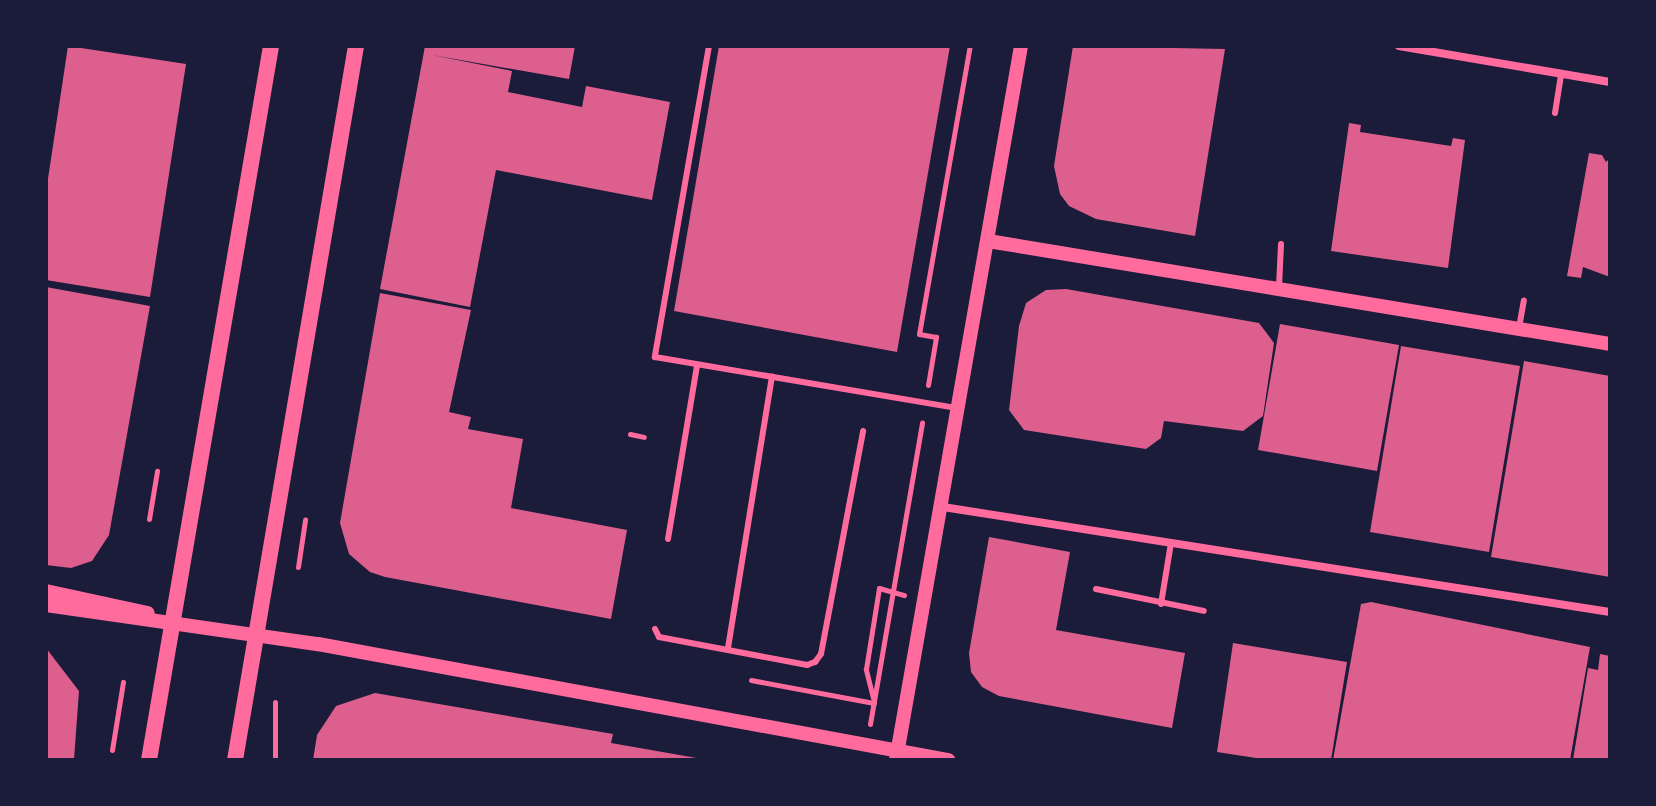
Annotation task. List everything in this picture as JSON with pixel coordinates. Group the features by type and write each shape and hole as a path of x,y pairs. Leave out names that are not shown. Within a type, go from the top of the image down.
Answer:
{"main road":[{"path":"149,760 271,46"},
{"path":"235,760 356,46"}],"street":[{"path":"897,756 943,507 1021,46"},
{"path":"1399,46 1610,82"},
{"path":"988,241 1610,344"},
{"path":"943,507 1610,612"},
{"path":"46,591 172,620"},
{"path":"46,605 256,634 897,756 948,760"}],"lane":[{"path":"709,46 655,357 959,409"},
{"path":"1555,113 1561,74"},
{"path":"1279,287 1281,244"},
{"path":"1519,328 1524,300"},
{"path":"668,539 697,365"},
{"path":"728,648 772,377"},
{"path":"655,629 659,637 807,665 821,654 863,431"},
{"path":"1161,604 1171,543"},
{"path":"1096,589 1204,611"}],"path":[{"path":"925,400 936,337 919,334 970,46"},
{"path":"874,703 923,416"},
{"path":"630,434 644,437"},
{"path":"149,519 157,471"},
{"path":"298,567 305,520"},
{"path":"874,703 866,669 879,588"},
{"path":"751,680 874,703"},
{"path":"112,750 123,682"},
{"path":"275,702 275,760"}],"building":[{"path":"68,46 186,64 150,297 46,280 46,192"},
{"path":"425,46 575,46 569,79 432,55 512,71 508,92 582,107 586,86 670,102 652,200 496,170 470,307 380,289"},
{"path":"719,46 950,46 897,352 674,311"},
{"path":"1073,46 1225,49 1195,236 1096,219 1069,206 1060,194 1054,166"},
{"path":"1349,123 1361,125 1360,132 1451,146 1453,138 1465,140 1448,268 1331,251"},
{"path":"1589,153 1602,155 1606,162 1610,158 1610,277 1583,267 1581,278 1567,276"},
{"path":"46,287 150,306 109,535 92,561 71,568 46,565"},
{"path":"1066,289 1259,323 1274,343 1263,416 1243,431 1164,421 1161,438 1146,449 1024,430 1009,410 1019,326 1026,303 1046,290"},
{"path":"380,293 471,310 449,412 471,417 468,429 523,439 511,508 627,530 611,619 385,577 370,572 349,554 340,523"},
{"path":"1280,324 1399,345 1377,471 1258,450"},
{"path":"1401,346 1520,366 1489,552 1370,532"},
{"path":"1524,361 1610,376 1610,577 1491,557"},
{"path":"989,537 1070,552 1056,630 1185,653 1172,728 999,696 982,687 971,672 969,653"},
{"path":"1371,602 1590,647 1570,760 1333,760 1361,604"},
{"path":"1233,643 1347,662 1331,760 1269,760 1217,752"},
{"path":"46,648 79,691 74,760 46,760"},
{"path":"1600,654 1610,656 1610,760 1573,760 1588,668 1598,670"},
{"path":"375,693 613,734 611,743 708,760 313,760 317,735 336,706"}]}
